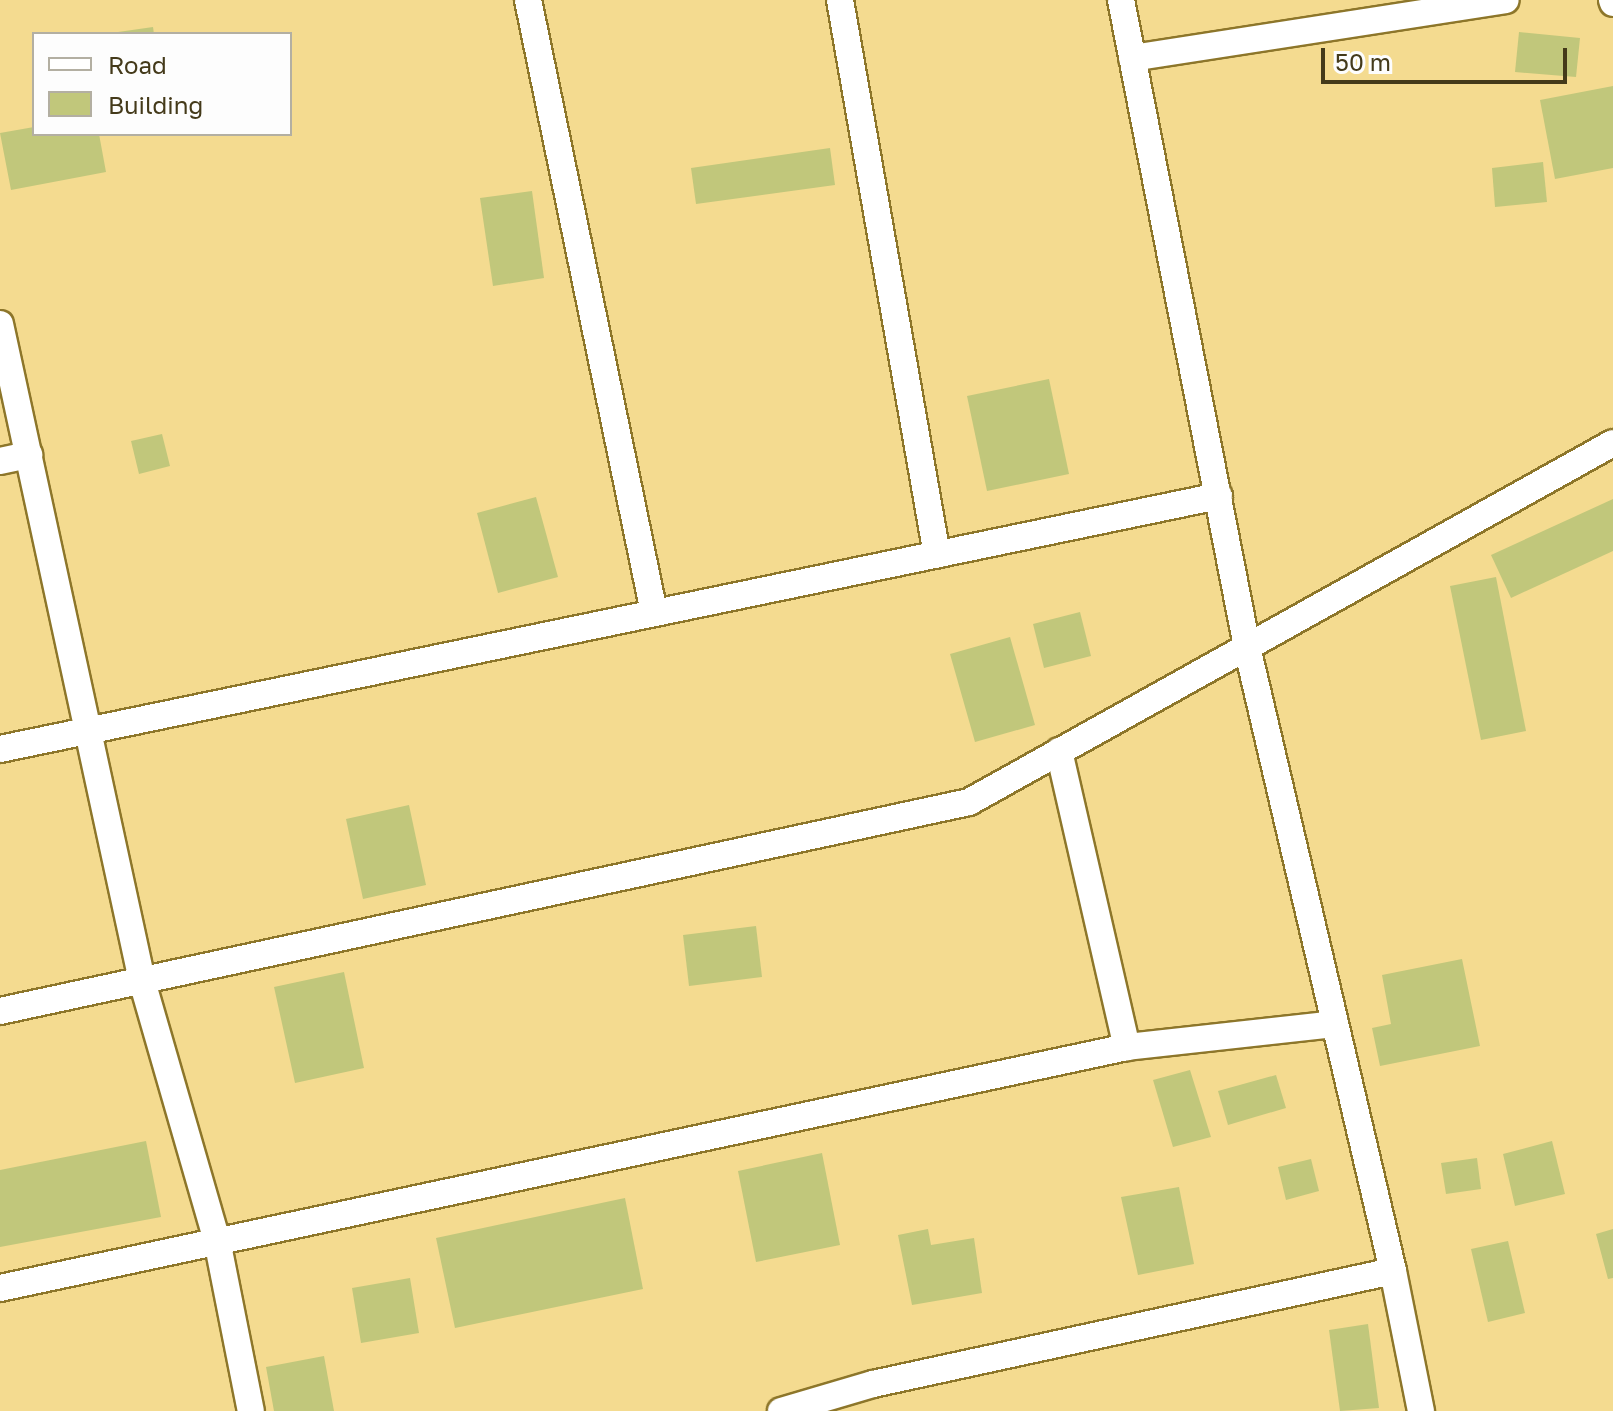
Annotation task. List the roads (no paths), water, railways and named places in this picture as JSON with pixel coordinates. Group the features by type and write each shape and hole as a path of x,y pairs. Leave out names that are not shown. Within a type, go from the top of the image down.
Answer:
{"street":[{"path":"528,0 654,613"},
{"path":"840,0 937,555"},
{"path":"1121,0 1247,647 1393,1271 1421,1411"},
{"path":"1132,58 1373,10 1506,0"},
{"path":"0,324 142,981 217,1240 251,1411"},
{"path":"0,1011 969,802 1613,443"},
{"path":"0,461 29,455"},
{"path":"0,749 1219,496"},
{"path":"1059,751 1127,1047"},
{"path":"0,1288 1127,1047 1335,1024"},
{"path":"781,1411 873,1384 1393,1271"}]}
